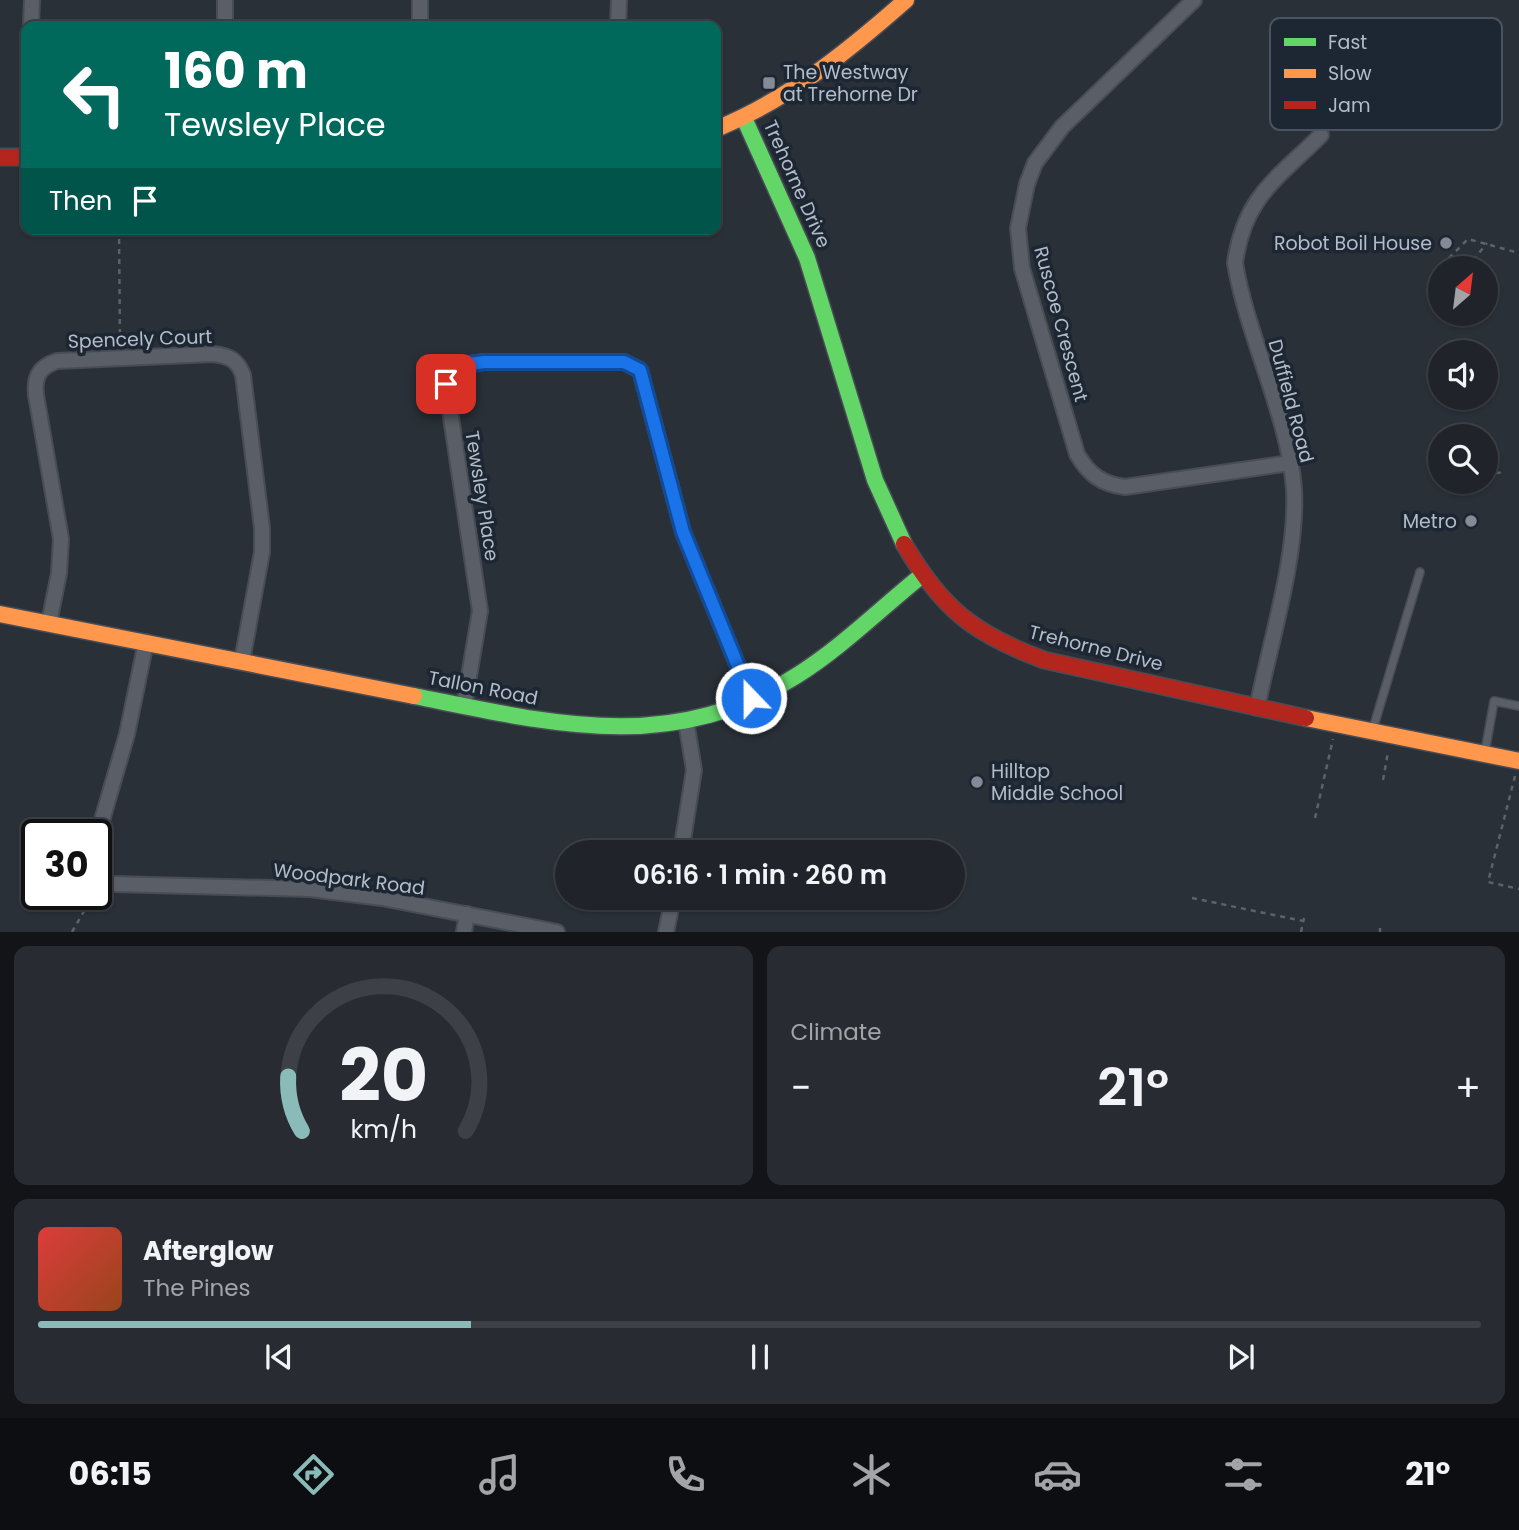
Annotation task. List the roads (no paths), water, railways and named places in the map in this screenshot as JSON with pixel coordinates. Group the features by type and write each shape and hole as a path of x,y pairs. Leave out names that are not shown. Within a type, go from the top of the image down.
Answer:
{"street":[{"path":"31,21 32,0"},
{"path":"225,0 225,21"},
{"path":"420,0 421,21"},
{"path":"618,21 619,0"},
{"path":"721,127 744,118 806,84 906,0"},
{"name":"Ruscoe Crescent","path":"1195,0 1062,127 1042,153 1027,184 1021,208 1018,228 1022,268 1077,454 1094,477 1109,485 1125,487 1290,463"},
{"name":"Trehorne Drive","path":"744,118 812,270 882,500 920,576 958,614 993,640 1044,660 1372,733 1485,754 1517,768"},
{"name":"Duffield Road","path":"1257,708 1293,530 1290,463 1235,263 1238,237 1246,215 1262,194 1321,135"},
{"path":"0,157 21,157"},
{"name":"Spencely Court","path":"49,622 59,573 61,539 36,394 37,376 47,364 57,361 213,354 229,356 239,363 262,540 260,575 242,661"},
{"name":"Tewsley Place","path":"464,706 480,611 446,384 456,366 484,362 624,362 640,370 683,532 751,698"},
{"name":"Tallon Road","path":"0,614 464,706 587,727 686,721 751,698 795,676 920,576"},
{"path":"102,819 127,734 146,642"},
{"path":"683,840 694,770 686,721"},
{"name":"Woodpark Road","path":"112,884 310,889 467,914 557,932"},
{"path":"666,932 671,910"},
{"path":"464,932 467,914"}],"lane":[{"path":"1372,733 1420,572"},
{"path":"1485,754 1494,701 1519,705"}],"place":[{"name":"The Westway at Trehorne Dr","path":"769,83"},
{"name":"Robot Boil House","path":"1446,243"},
{"name":"Metro","path":"1471,521"},
{"name":"Hilltop Middle School","path":"977,782"}]}
